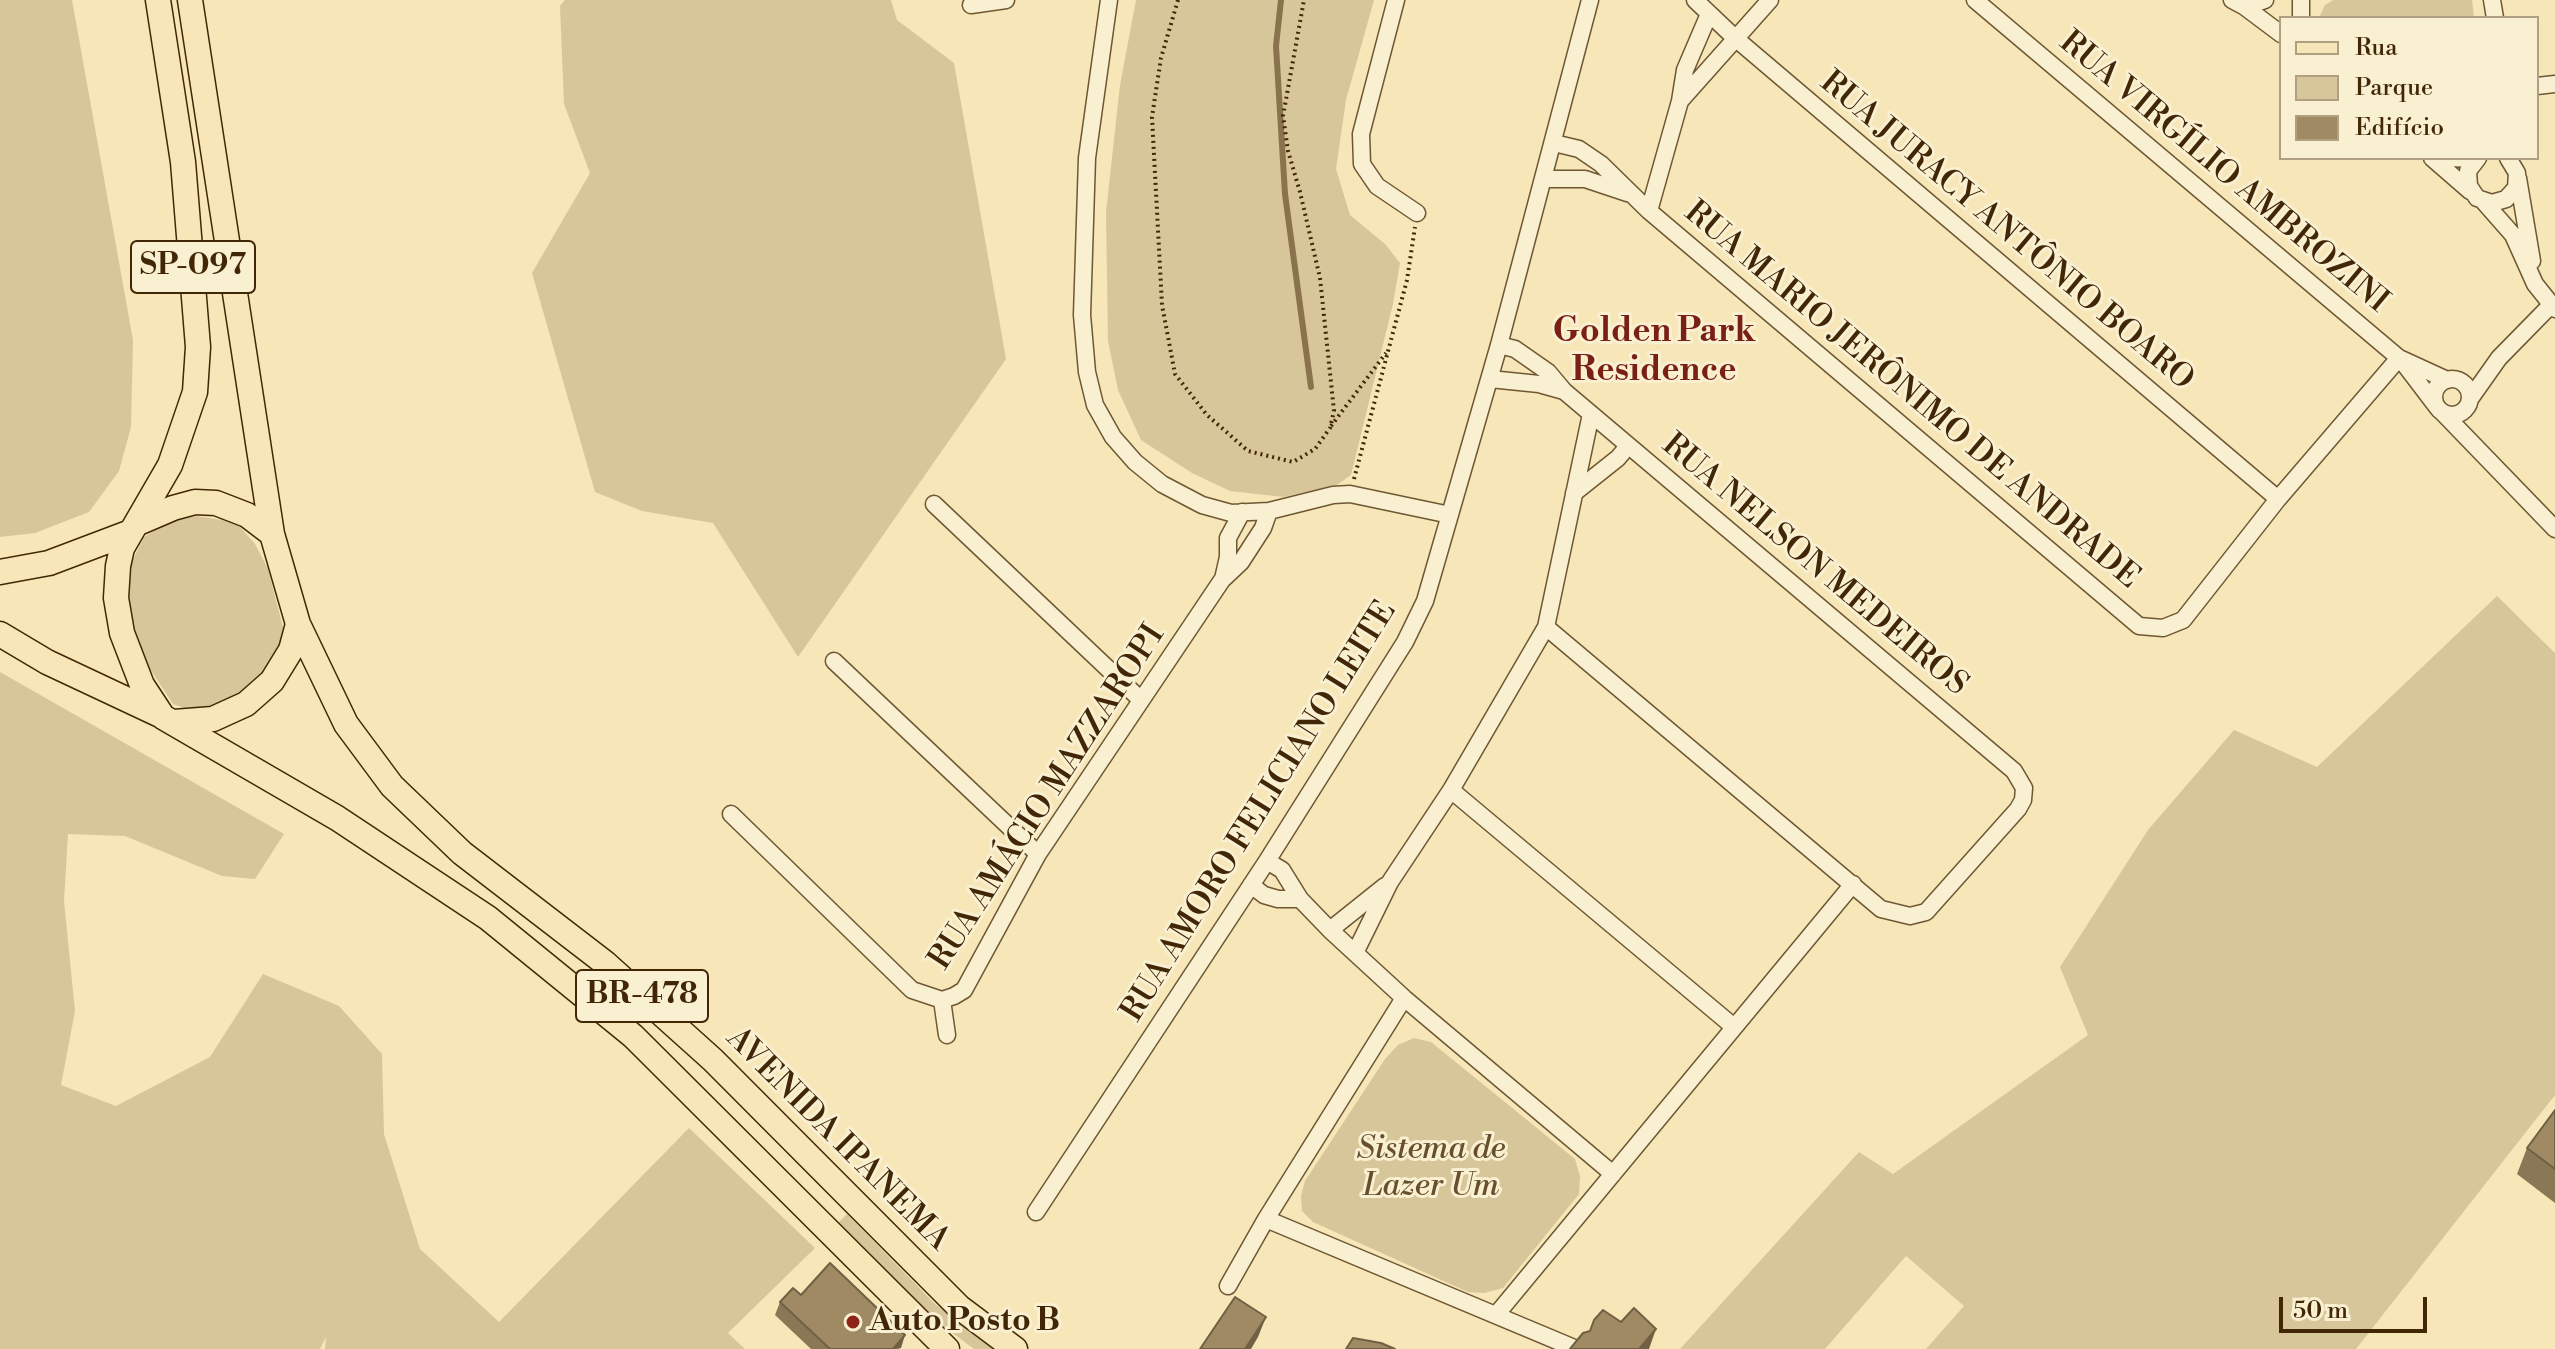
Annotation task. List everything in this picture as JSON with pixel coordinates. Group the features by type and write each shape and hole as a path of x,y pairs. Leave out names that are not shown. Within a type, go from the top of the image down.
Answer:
{"main road":[{"name":"SP-097","path":"135,528 174,454 195,392 198,347 183,162 158,0"},
{"name":"SP-097","path":"190,0 272,534"},
{"path":"0,572 49,563 195,502 216,503 247,515 272,534"},
{"name":"BR-478","path":"135,528 122,548 118,566 116,598 120,622 142,685 168,720 337,818 488,918 621,1026 947,1349"},
{"name":"AVENIDA IPANEMA","path":"272,534 298,624 346,724 392,786 462,853 605,963 702,1051 953,1301 985,1329 1015,1349"},
{"path":"0,634 47,662 168,720 213,719 246,704 272,681 291,650 298,624"}],"street":[{"path":"971,5 1006,0"},
{"path":"1109,0 1087,158 1082,315 1087,372 1095,405 1113,437 1135,462 1162,484 1222,515 1230,529"},
{"path":"1396,0 1361,134 1362,164 1377,186 1417,213"},
{"name":"RUA AMORO FELICIANO LEITE","path":"1036,1212 1267,861 1405,642 1425,601 1490,379 1590,0"},
{"path":"1680,101 1770,0"},
{"name":"RUA VIRGÍLIO AMBROZINI","path":"1975,0 2399,358 2439,409 2555,529"},
{"path":"2238,4 2265,0"},
{"path":"2238,4 2279,33"},
{"path":"1649,211 1680,101 1699,5"},
{"name":"RUA JURACY ANTÔNIO BOARO","path":"1699,5 2278,499"},
{"name":"RUA MARIO JERÔNIMO DE ANDRADE","path":"1554,143 1579,149 1601,164 1628,193 2139,626 2163,628 2183,620 2278,499"},
{"path":"2434,160 2478,197 2499,202 2516,188 2517,165"},
{"path":"2476,160 2468,171 2469,186 2513,235 2532,279 2553,307 2499,358 2480,370 2450,380 2435,391 2439,409 2456,414 2464,411 2499,358"},
{"path":"2517,165 2532,252 2532,279"},
{"name":"RUA MARIO JERÔNIMO DE ANDRADE","path":"1544,179 1585,179 1628,193"},
{"name":"RUA NELSON MEDEIROS","path":"1499,345 1515,349 1548,372 1564,391 1628,446 2014,771 2024,788 2018,809 1926,912 1910,916 1881,909 1853,884"},
{"path":"2278,499 2399,358"},
{"name":"RUA VIRGÍLIO AMBROZINI","path":"2399,358 2450,380"},
{"name":"RUA NELSON MEDEIROS","path":"1490,379 1539,384 1564,391"},
{"path":"2450,380 2467,386 2470,401"},
{"name":"RUA VIRGÍLIO AMBROZINI","path":"2470,401 2472,428 2484,456"},
{"path":"1355,953 1390,882 1451,790 1546,627 1591,414"},
{"path":"1574,493 1618,458 1628,446"},
{"path":"1202,505 1231,513 1269,511 1333,495 1350,494 1450,515"},
{"path":"934,504 1141,700"},
{"name":"RUA AMÁCIO MAZZAROPI","path":"1222,580 1241,562 1263,528 1269,511"},
{"name":"RUA AMÁCIO MAZZAROPI","path":"942,1000 964,990 1038,854 1222,580 1226,571 1230,529 1242,512"},
{"path":"1496,1315 1853,884 1546,627"},
{"path":"834,661 1038,854"},
{"path":"1451,790 1734,1027"},
{"path":"731,814 912,990 942,1000 947,1035"},
{"path":"1267,861 1282,870 1300,899 1404,998 1613,1174"},
{"path":"1330,930 1390,882"},
{"path":"1251,885 1264,895 1278,899 1300,899"},
{"path":"1228,1286 1266,1219 1404,998"},
{"path":"1266,1219 1574,1348"}],"path":[{"path":"1178,0 1161,58 1152,117 1162,305 1175,374 1207,415 1248,451 1293,462 1315,449 1388,351"},
{"path":"1304,0 1283,116 1288,151 1320,278 1334,411 1330,428"},
{"path":"1350,494 1407,280 1417,213"}],"green space":[{"path":"0,0 72,0 133,340 131,427 119,471 89,512 35,533 0,537"},
{"path":"565,0 891,0 897,20 954,63 1006,359 798,657 713,523 642,511 595,492 532,273 590,173 564,104 560,6"},
{"path":"1136,0 1374,0 1346,100 1336,169 1350,215 1385,244 1400,263 1393,304 1351,475 1337,485 1283,497 1230,491 1192,473 1141,440 1118,390 1108,341 1106,212 1120,85"},
{"path":"2333,0 2472,0 2474,16 2320,16 2325,5"},
{"path":"197,516 240,527 255,544 268,569 286,639 281,651 257,682 217,709 195,712 173,704 146,663 135,638 126,600 131,564 144,537 171,520"},
{"path":"2497,596 2555,653 2555,1095 2356,1349 1926,1349 1964,1306 1906,1256 1825,1349 1680,1349 1859,1152 1893,1174 2088,1035 2060,967 2148,830 2234,730 2317,767"},
{"path":"0,672 284,834 255,879 222,876 125,836 68,834 64,901 75,1011 61,1085 116,1106 210,1057 263,974 339,1006 382,1054 384,1134 420,1249 499,1322 689,1128 815,1248 728,1333 745,1349 325,1349 326,1337 320,1349 0,1349"},
{"name":"Sistema de Lazer Um","path":"1414,1038 1431,1042 1575,1159 1580,1176 1579,1194 1503,1288 1484,1293 1468,1292 1313,1222 1302,1211 1301,1196 1305,1181 1385,1059 1398,1045"},
{"path":"847,1214 934,1303 993,1349 974,1349 938,1322 837,1224"}],"building":[{"path":"2555,1110 2555,1169 2527,1148"},
{"path":"830,1263 905,1335 893,1349 830,1349 780,1302 793,1288 801,1295"},
{"path":"1235,1297 1266,1317 1245,1349 1200,1349"},
{"path":"1634,1308 1656,1329 1639,1349 1570,1349 1583,1333 1590,1331 1603,1310 1621,1322"},
{"path":"1353,1338 1381,1343 1395,1349 1346,1349"}],"waterway":[{"path":"1281,0 1276,46 1285,194 1311,387"}],"place":[{"name":"Auto Posto B","path":"853,1322"}],"district":[{"name":"Golden Park Residence","path":"1654,352"}]}
